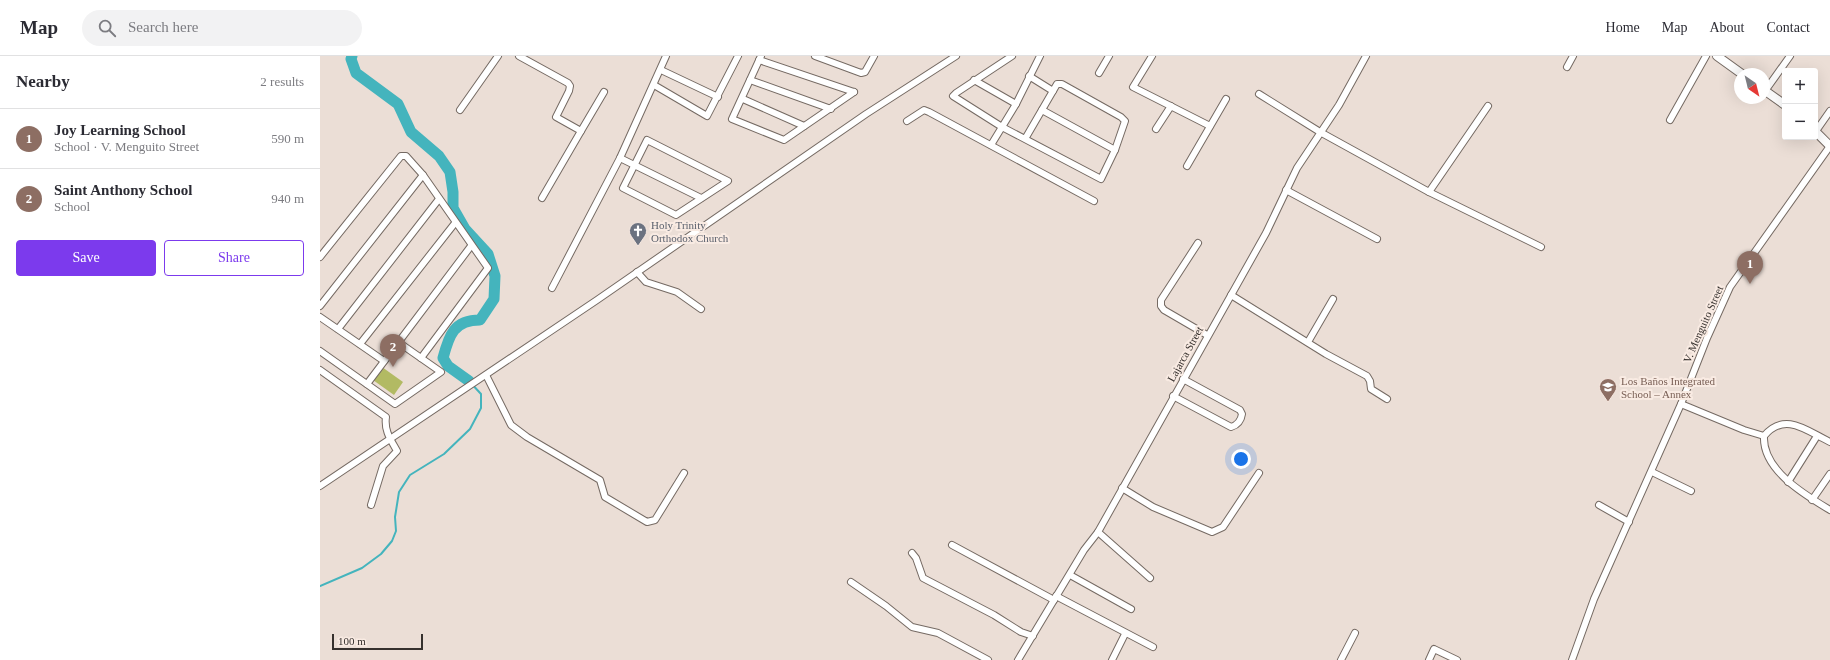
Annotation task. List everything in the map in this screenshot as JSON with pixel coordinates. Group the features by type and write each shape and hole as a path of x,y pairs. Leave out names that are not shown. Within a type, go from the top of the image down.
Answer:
{"street":[{"path":"460,110 498,56"},
{"path":"519,56 568,83 570,86 569,91 556,117 581,131"},
{"path":"552,288 620,158 666,56"},
{"path":"654,85 707,116 738,56"},
{"path":"815,56 861,73 865,72 874,56"},
{"path":"320,486 637,272 866,114 956,56"},
{"path":"1012,56 974,80 953,96 1002,127 1101,179 1115,150 1125,121 1121,117 1062,84 1057,84 1025,139"},
{"path":"991,145 1016,104 1040,56"},
{"path":"1099,73 1109,56"},
{"path":"1152,56 1133,87 1210,126"},
{"name":"Lajarca Street","path":"1018,660 1084,550 1098,532 1182,379 1266,233 1297,168 1342,100 1366,56"},
{"path":"1566,67 1573,56"},
{"path":"1670,120 1706,56"},
{"path":"1717,56 1734,68"},
{"path":"1770,83 1790,56"},
{"path":"760,58 854,92 784,140 732,119 743,99 750,80 760,58"},
{"path":"660,70 718,97"},
{"path":"1029,76 1053,91"},
{"path":"750,80 831,109"},
{"path":"974,80 1016,104"},
{"path":"542,198 604,92"},
{"path":"1259,94 1320,132 1429,192 1541,247"},
{"path":"1770,94 1784,104"},
{"path":"743,99 804,126"},
{"path":"1187,166 1226,99"},
{"path":"1156,130 1171,106"},
{"path":"1429,192 1488,106"},
{"path":"907,121 924,110 1094,201"},
{"path":"1042,110 1115,150"},
{"path":"1818,127 1830,111"},
{"path":"1818,134 1830,146"},
{"path":"647,140 728,181 701,198 676,215 623,188 633,165 647,140"},
{"name":"V. Menguito Street","path":"1572,660 1594,599 1652,472 1707,338 1730,287 1830,146"},
{"path":"320,257 401,156 406,156 423,175 471,246 488,268 421,358"},
{"path":"620,158 701,198"},
{"path":"320,306 423,175"},
{"path":"1286,190 1377,239"},
{"path":"338,328 439,198"},
{"path":"360,344 455,223"},
{"path":"1198,244 1161,300 1161,306 1164,310 1207,335"},
{"path":"367,384 471,246"},
{"path":"637,272 646,282 676,292 701,309"},
{"path":"1231,295 1367,376 1370,381 1371,389 1387,399"},
{"path":"1308,342 1333,299"},
{"path":"320,317 384,361"},
{"path":"320,351 395,404 441,372 398,342"},
{"path":"320,370 385,415 390,440 397,451 383,466 371,505"},
{"path":"485,375 511,425 527,437 600,480 605,497 647,522 655,520 684,473"},
{"path":"1173,396 1231,427 1236,426 1241,418 1242,414 1240,410 1182,379"},
{"path":"1681,404 1744,430 1764,436"},
{"path":"1830,442 1802,428 1785,423 1774,426 1764,436 1764,448 1767,455 1788,482 1799,492 1830,510"},
{"path":"1788,482 1817,436"},
{"path":"1652,472 1691,491"},
{"path":"1122,488 1179,519 1204,530 1214,532 1223,527 1259,473"},
{"path":"1812,500 1830,474"},
{"path":"1599,505 1629,522"},
{"path":"1098,532 1150,578"},
{"path":"952,545 1153,647"},
{"path":"912,554 916,558 923,578 998,617 1021,632 1033,636"},
{"path":"1070,575 1131,609"},
{"path":"851,582 886,606 912,627 938,633 988,660"},
{"path":"1341,660 1355,633"},
{"path":"1112,660 1125,634"},
{"path":"1429,660 1434,649 1457,660"}],"green space":[{"path":"382,367 403,382 394,395 373,380"}],"waterway":[{"path":"352,56 351,59 356,73 398,104 411,132 439,156 450,172 453,192 453,208 465,229 488,254 495,276 494,299 480,320 464,323 454,330 450,336 443,358 448,366 469,381"},
{"path":"320,586 362,568 381,554 392,541 396,531 395,517 399,492 410,475 444,454 470,429 481,408 481,394 469,381"}],"place":[{"name":"Holy Trinity Orthodox Church","path":"638,246"},
{"name":"Joy Learning School","path":"1750,284"},
{"name":"Saint Anthony School","path":"393,367"},
{"name":"Los Baños Integrated School – Annex","path":"1608,402"}]}
